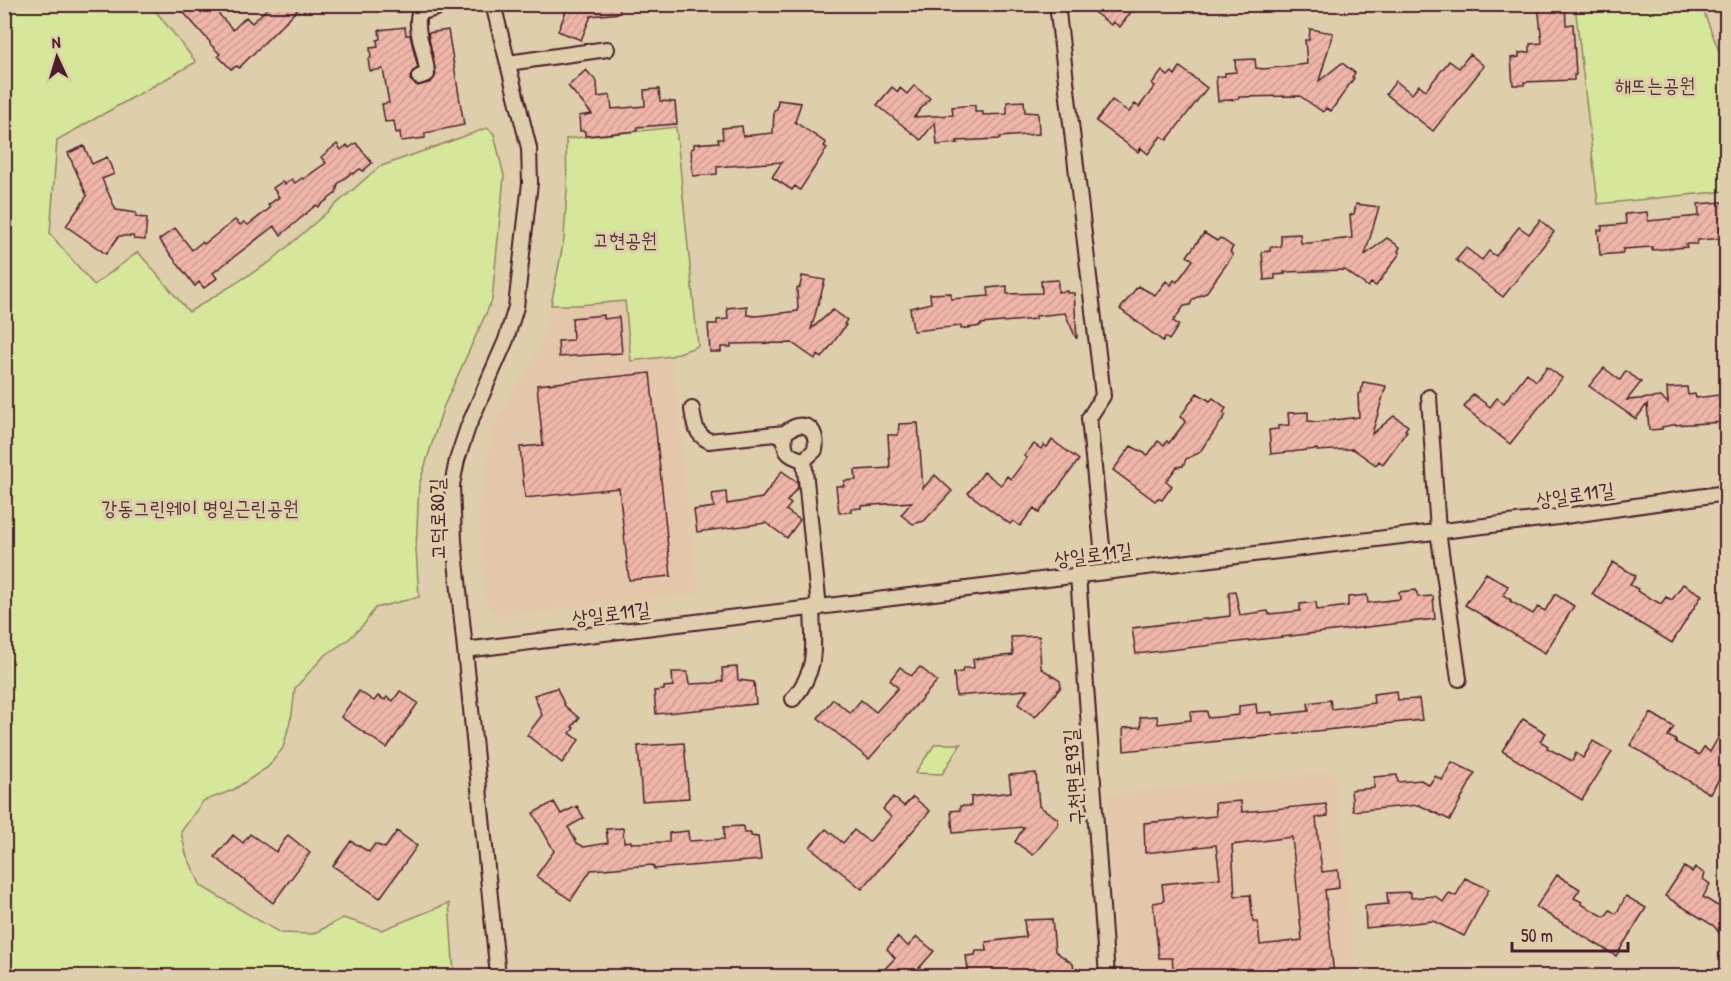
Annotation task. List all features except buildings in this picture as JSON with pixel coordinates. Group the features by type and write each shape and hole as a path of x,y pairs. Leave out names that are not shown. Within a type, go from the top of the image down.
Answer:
{"street":[{"path":"419,77 427,74 427,65 417,21 419,13 450,4"},
{"name":"고덕로80길","path":"493,4 529,148 530,183 516,307 506,340 468,427 457,460 452,485 454,541 498,976"},
{"path":"1057,4 1103,396 1089,418 1103,556"},
{"path":"508,63 607,49"},
{"path":"1429,397 1438,531 1459,679"},
{"path":"692,409 694,427 702,438 709,441 785,434 792,427 802,425 812,430 817,439 815,450 804,460"},
{"path":"785,434 784,445 788,453 794,458 804,460"},
{"path":"793,699 802,688 812,667 814,652 815,608 804,460"},
{"name":"상일로11길","path":"465,650 1558,517 1726,493"},
{"name":"구천면로93길","path":"1078,575 1107,976"}],"shaded area":[{"path":"625,301 631,360 671,356 699,593 504,616 490,610 484,595 479,510 491,432 501,411 532,362 543,338 551,305"},
{"path":"1335,772 1356,976 1119,976 1106,794"}],"green space":[{"name":"강동그린웨이 명일근린공원","path":"5,4 156,5 154,9 196,62 57,140 50,234 94,285 138,252 189,312 270,262 379,167 487,128 494,134 504,176 492,300 443,408 419,485 416,549 419,597 375,608 365,623 349,639 324,656 295,688 292,714 283,748 268,767 233,790 203,801 181,832 186,854 201,886 280,933 313,934 343,918 382,930 449,903 454,976 5,976"},
{"path":"393,5 443,5 396,13"},
{"name":"해뜨는공원","path":"1575,5 1701,5 1726,69 1726,191 1598,204"},
{"name":"고현공원","path":"676,127 698,346 671,356 631,361 625,301 551,305 564,239 567,189 566,139"},
{"path":"935,744 961,744 942,774 915,773"}]}
